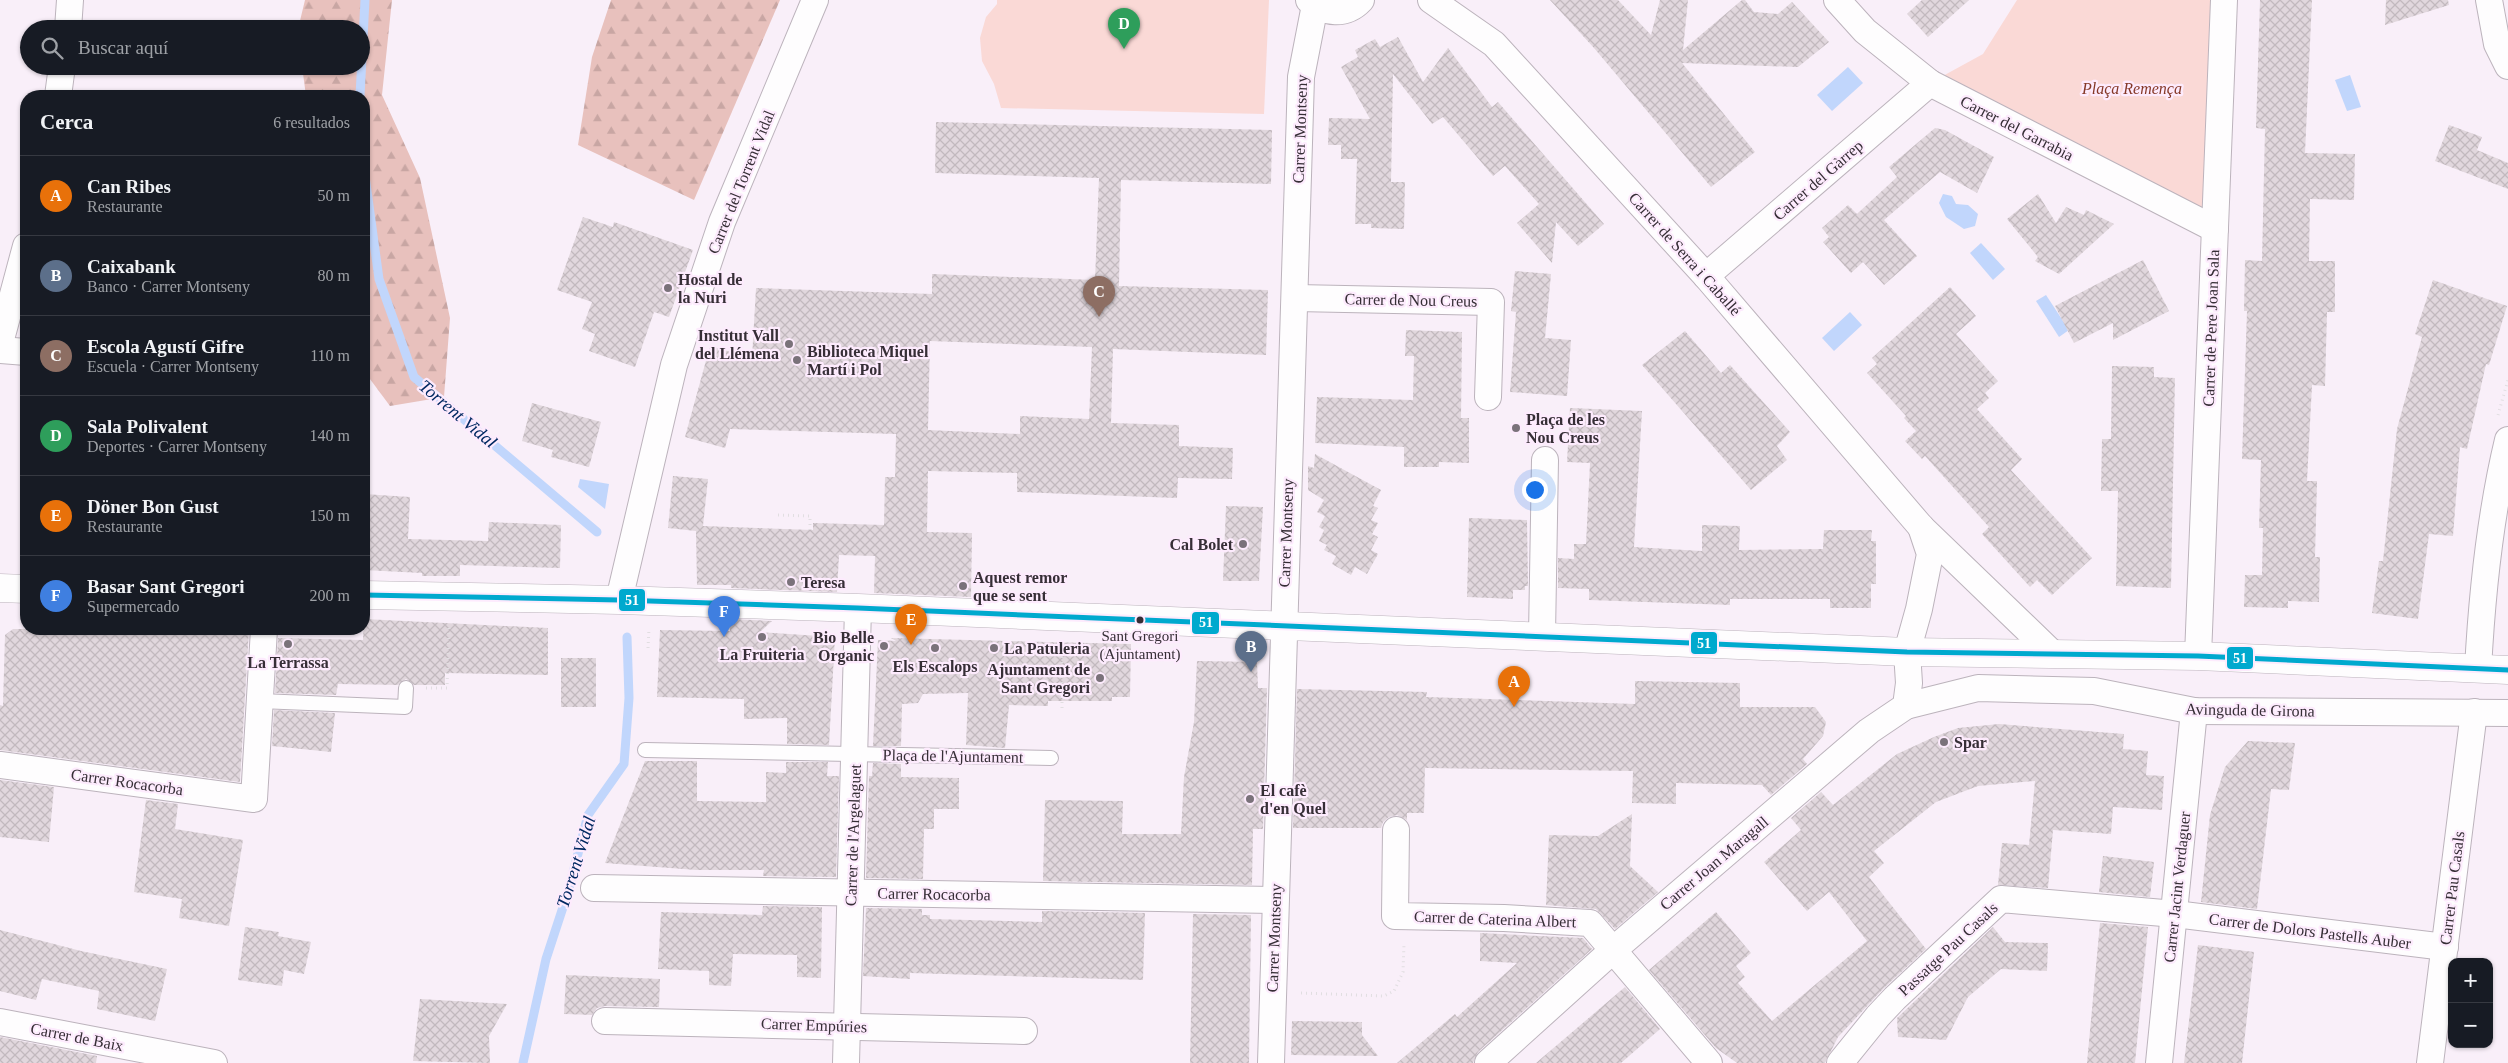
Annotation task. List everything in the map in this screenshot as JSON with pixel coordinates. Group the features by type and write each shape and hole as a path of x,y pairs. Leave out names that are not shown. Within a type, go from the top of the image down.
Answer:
{"main road":[{"path":"0,588 20,589"},
{"path":"370,595 619,600 858,608 1283,624 1907,652 2198,656 2508,670"}],"street":[{"path":"69,20 70,0"},
{"name":"Carrer del Torrent Vidal","path":"619,600 674,365 722,222 815,0"},
{"path":"1312,3 1323,10 1342,11 1351,8 1360,0"},
{"name":"Carrer de Serra i Caballé","path":"1431,0 1494,44 1706,276 1921,526 2053,654"},
{"name":"Carrer del Garrabia","path":"1837,0 1865,31 1930,83 2215,229"},
{"name":"Carrer de Pere Joan Sala","path":"2198,656 2224,0"},
{"path":"2490,0 2497,44 2508,66"},
{"name":"Carrer Montseny","path":"1271,1063 1283,624 1296,298 1301,77 1312,3"},
{"path":"59,90 61,75"},
{"name":"Carrer del Gàrrep","path":"1706,276 1930,83"},
{"path":"0,343 7,293 20,261"},
{"name":"Carrer de Nou Creus","path":"1296,298 1491,302 1488,396"},
{"path":"0,350 20,352"},
{"path":"2478,669 2481,608 2508,440"},
{"path":"1542,635 1545,460"},
{"name":"Carrer de Serra i Caballé","path":"1907,652 1919,609 1930,554 1921,526"},
{"name":"Carrer de l'Argelaguet","path":"846,1063 858,608"},
{"path":"260,701 264,635"},
{"path":"1906,706 1909,683 1907,652"},
{"name":"Avinguda de Girona","path":"1906,706 1978,688 2094,691 2194,711 2474,712 2508,714"},
{"name":"Carrer Rocacorba","path":"0,766 254,799 260,701"},
{"name":"Carrer Joan Maragall","path":"1488,1063 1612,951 1869,731 1906,706"},
{"name":"Carrer Jacint Verdaguer","path":"2159,1063 2194,711"},
{"name":"Carrer Pau Casals","path":"2430,1063 2474,712"},
{"path":"1396,830 1399,916"},
{"name":"Carrer Rocacorba","path":"594,888 1275,900"},
{"name":"Passatge Pau Casals","path":"1840,1063 1895,998 2001,899 2175,914"},
{"name":"Carrer de Dolors Pastells Auber","path":"2175,914 2445,947"},
{"name":"Carrer de Caterina Albert","path":"1399,916 1504,918 1590,923 1612,951"},
{"path":"1612,951 1709,1063"},
{"name":"Carrer Empúries","path":"605,1020 1024,1031"},
{"name":"Carrer de Baix","path":"0,1022 214,1063"}],"lane":[{"path":"260,701 405,707 406,688"},
{"name":"Plaça de l'Ajuntament","path":"645,750 1051,758"}],"path":[{"path":"778,515 810,516 810,534"},
{"path":"406,688 447,688 450,597"},
{"path":"648,648 649,632"},
{"path":"1062,639 1062,708"},
{"path":"1273,993 1384,996 1394,991 1403,972 1399,916"}],"green space":[{"path":"305,0 392,0 382,95 420,178 450,318 444,397 390,406 370,379 370,90 305,90 303,75 370,75 370,20 300,20"},
{"path":"611,0 780,0 694,200 578,145 592,57"},
{"path":"997,0 1269,0 1264,114 1001,108 994,84 982,61 980,38 986,17 997,4"},
{"name":"Plaça Remença","path":"2017,0 2224,0 2215,229 1930,83 1983,54"}],"water":[{"path":"1848,67 1863,83 1832,111 1817,95"},
{"path":"2350,75 2361,107 2347,111 2335,80"},
{"path":"1943,194 1952,196 1956,204 1968,205 1978,214 1975,226 1964,229 1946,217 1939,203"},
{"path":"1981,243 2005,269 1993,280 1970,253"},
{"path":"2046,295 2069,330 2059,337 2036,301"},
{"path":"1850,312 1862,325 1834,351 1822,338"},
{"path":"580,479 609,484 605,509 578,487"}],"building":[{"path":"1550,0 1618,0 1651,35 1660,0 1688,0 1683,50 1742,0 1745,0 1754,12 1778,14 1792,2 1829,42 1798,67 1682,63 1755,152 1711,187 1594,48"},
{"path":"1922,0 1969,0 1928,37 1907,14"},
{"path":"2260,0 2312,0 2305,153 2355,154 2354,200 2310,199 2309,261 2335,261 2335,312 2327,312 2325,386 2312,385 2307,481 2317,481 2315,557 2320,557 2319,602 2288,601 2288,608 2244,607 2245,575 2262,575 2263,528 2259,528 2261,460 2242,459 2247,311 2244,311 2245,260 2262,261 2265,129 2256,128"},
{"path":"2386,0 2448,0 2449,5 2385,25"},
{"path":"1398,37 1423,82 1448,48 1492,107 1498,102 1604,224 1578,246 1556,222 1552,263 1517,223 1539,204 1505,166 1493,176 1443,117 1432,124 1393,74 1391,182 1405,182 1404,229 1371,228 1371,224 1355,224 1357,159 1341,159 1341,145 1328,145 1329,118 1370,119 1341,67 1358,57 1355,50 1375,39 1380,47"},
{"path":"936,122 1272,130 1271,184 1121,180 1119,286 1268,290 1266,355 1113,349 1111,423 1179,425 1179,446 1233,448 1232,479 1178,478 1177,498 1017,492 1017,473 928,471 927,532 972,533 971,597 874,593 875,556 839,555 837,592 731,588 731,585 697,585 696,531 668,528 673,476 708,479 703,526 813,530 813,523 884,525 885,477 895,477 896,434 730,429 725,448 685,437 710,346 752,358 756,288 932,294 932,274 1095,280 1099,178 935,173","holes":["930,341 1092,347 1089,419 1020,416 1020,434 928,430"]},
{"path":"2449,125 2482,137 2477,150 2508,163 2508,189 2435,161"},
{"path":"1935,128 1945,130 1994,157 1977,193 1940,172 1884,220 1917,256 1884,285 1863,262 1851,273 1823,242 1829,237 1822,228 1848,205 1857,214 1897,177 1889,167"},
{"path":"2038,194 2056,223 2066,207 2084,215 2086,210 2114,224 2059,274 2035,261 2038,257 2007,219"},
{"path":"583,217 613,227 614,222 693,250 669,317 654,312 635,367 589,351 595,334 582,329 592,302 557,290"},
{"path":"2143,260 2169,311 2113,340 2113,323 2074,343 2055,306"},
{"path":"1515,271 1551,274 1545,338 1571,340 1567,396 1510,392 1516,312 1511,311"},
{"path":"2433,280 2507,306 2489,365 2486,364 2467,449 2460,447 2453,536 2429,534 2418,619 2372,613 2379,561 2383,561 2397,429 2422,337 2415,334"},
{"path":"1950,287 1976,316 1956,334 1998,381 1985,393 1989,398 1977,409 2022,459 2011,470 2092,558 2052,595 2037,580 2030,587 1982,534 1989,527 1925,456 1922,459 1905,441 1916,431 1904,418 1906,416 1867,373 1877,364 1872,358"},
{"path":"1406,330 1462,332 1461,418 1469,418 1469,463 1439,462 1439,467 1404,467 1404,447 1315,443 1317,397 1413,400 1414,356 1405,356"},
{"path":"1685,331 1721,373 1730,365 1790,432 1777,446 1787,460 1751,490 1642,365"},
{"path":"2112,366 2154,367 2154,377 2175,378 2171,588 2116,586 2118,491 2101,491 2102,439 2111,439"},
{"path":"532,403 601,422 589,467 551,457 553,450 522,441"},
{"path":"1570,408 1642,411 1634,547 1702,551 1702,525 1740,526 1739,550 1823,549 1824,530 1872,530 1871,541 1876,541 1876,584 1871,584 1871,608 1830,608 1830,599 1730,599 1730,605 1589,600 1589,589 1558,588 1558,558 1574,559 1574,544 1586,544 1590,463 1567,462"},
{"path":"1315,454 1381,490 1373,506 1378,508 1371,520 1378,523 1372,534 1378,537 1371,550 1378,554 1367,574 1355,567 1351,575 1332,564 1336,556 1324,550 1327,545 1319,541 1324,530 1319,527 1325,516 1317,512 1324,500 1308,490 1308,466 1314,468"},
{"path":"370,494 410,497 408,539 488,541 489,522 561,525 560,568 460,565 460,576 422,576 422,573 370,570"},
{"name":"Cal Bolet","path":"1226,506 1263,507 1259,581 1223,581"},
{"path":"1469,518 1527,520 1528,586 1525,586 1525,590 1513,590 1513,599 1467,597"},
{"path":"370,619 548,628 548,675 445,673 445,685 414,685 406,679 398,685 338,684 336,695 275,693 278,638 363,640 363,635 370,635"},
{"path":"730,619 772,621 760,632 835,637 829,745 787,744 787,718 744,719 744,699 657,697 660,630 730,631"},
{"path":"13,629 20,629 20,635 249,635 240,782 0,750 0,705 3,706 5,635"},
{"path":"891,638 1131,644 1130,697 1112,697 1112,701 1048,701 1048,706 1009,705 1005,748 966,745 968,693 923,694 918,703 902,704 901,746 873,746 878,640 896,641"},
{"path":"561,658 596,658 596,707 561,707"},
{"path":"1197,661 1257,662 1258,688 1267,688 1263,829 1253,829 1252,885 1043,881 1045,800 1123,801 1122,834 1181,834 1184,777 1194,722"},
{"path":"1635,681 1740,683 1740,707 1815,707 1826,722 1823,736 1803,759 1807,764 1771,795 1762,785 1676,783 1676,804 1632,803 1633,771 1425,768 1424,813 1407,813 1407,820 1397,815 1389,817 1383,822 1381,828 1293,828 1297,689 1427,692 1426,697 1635,704"},
{"path":"274,710 335,713 331,752 272,746"},
{"path":"1999,724 2124,734 2123,749 2148,751 2146,775 2164,776 2162,810 2113,807 2111,834 2053,830 2048,888 1998,885 2002,843 2029,845 2035,781 1978,786 1936,802 1874,851 1884,863 1869,877 1926,949 1884,988 1838,1037 1825,1063 1737,1063 1716,1048 1649,970 1716,912 1751,953 1736,966 1745,977 1738,983 1772,1021 1867,941 1829,892 1807,911 1764,862 1801,830 1791,818 1821,792 1833,805 1897,754 1934,737 1958,728"},
{"path":"2248,741 2295,743 2289,790 2271,789 2257,909 2201,902 2210,815 2225,767"},
{"path":"645,761 697,761 697,801 766,802 766,772 786,773 786,762 828,762 827,776 839,776 836,877 763,876 764,870 696,870 605,863"},
{"path":"873,763 901,764 901,777 959,778 959,809 934,809 934,829 924,829 923,879 866,878 869,776 872,776"},
{"path":"0,780 54,787 49,842 0,837"},
{"path":"146,800 178,804 175,829 243,840 229,926 179,918 182,899 134,892"},
{"path":"1632,814 1630,866 1658,892 1615,929 1596,909 1546,905 1549,835 1598,836"},
{"path":"2103,856 2154,862 2150,897 2099,892"},
{"path":"763,906 822,907 821,978 797,977 797,955 733,954 731,986 709,985 709,971 658,969 661,912 762,915"},
{"path":"866,908 922,909 922,915 930,915 930,919 1042,922 1042,911 1145,913 1143,980 910,973 910,979 863,976"},
{"path":"1193,914 1251,915 1249,1063 1190,1063"},
{"path":"2100,923 2148,927 2135,1063 2087,1063"},
{"path":"245,927 279,932 278,936 311,942 304,974 284,970 282,986 238,980"},
{"path":"1993,927 2005,942 2048,943 2047,971 2001,969 1968,997 1946,1040 1898,1037 1897,1018"},
{"path":"0,930 81,951 167,969 155,1021 97,1009 99,991 42,979 36,1000 0,991"},
{"path":"1480,933 1583,938 1592,949 1478,1052 1473,1063 1397,1063 1455,1014 1457,1017 1517,963 1480,961"},
{"path":"2198,945 2254,952 2242,1063 2184,1063"},
{"path":"566,975 660,979 659,1007 605,1006 597,1008 592,1015 564,1014"},
{"path":"1625,987 1660,1029 1621,1063 1536,1063"},
{"path":"420,999 507,1004 489,1036 490,1063 413,1061"},
{"path":"1292,1021 1362,1022 1362,1035 1378,1056 1291,1055"},
{"path":"0,1037 97,1056 96,1063 0,1063"}],"waterway":[{"name":"Torrent Vidal","path":"364,20 365,0"},
{"name":"Torrent Vidal","path":"360,90 361,75"},
{"name":"Torrent Vidal","path":"370,213 379,279 414,377 597,532"},
{"name":"Torrent Vidal","path":"523,1063 546,959 568,892 588,815 624,764 629,698 627,637"}],"transit line":[{"name":"51","path":"370,595 619,600 858,608 1907,652 2198,656 2508,670"}],"place":[{"name":"Sala Polivalent","path":"1124,49"},
{"name":"Hostal de la Nuri","path":"668,288"},
{"name":"Escola Agustí Gifre","path":"1099,317"},
{"name":"Institut Vall del Llémena","path":"789,344"},
{"name":"Biblioteca Miquel Martí i Pol","path":"797,360"},
{"name":"Plaça de les Nou Creus","path":"1516,428"},
{"name":"Cal Bolet","path":"1243,544"},
{"name":"Teresa","path":"791,582"},
{"name":"Aquest remor que se sent","path":"963,586"},
{"name":"Sant Gregori (Ajuntament)","path":"1140,620"},
{"name":"Basar Sant Gregori","path":"724,637"},
{"name":"La Fruiteria","path":"762,637"},
{"name":"La Terrassa","path":"288,644"},
{"name":"Döner Bon Gust","path":"911,645"},
{"name":"Bio Belle Organic","path":"884,646"},
{"name":"Els Escalops","path":"935,648"},
{"name":"La Patuleria","path":"994,648"},
{"name":"Caixabank","path":"1251,672"},
{"name":"Ajuntament de Sant Gregori","path":"1100,678"},
{"name":"Can Ribes","path":"1514,707"},
{"name":"Spar","path":"1944,742"},
{"name":"El cafè d'en Quel","path":"1250,799"}]}
